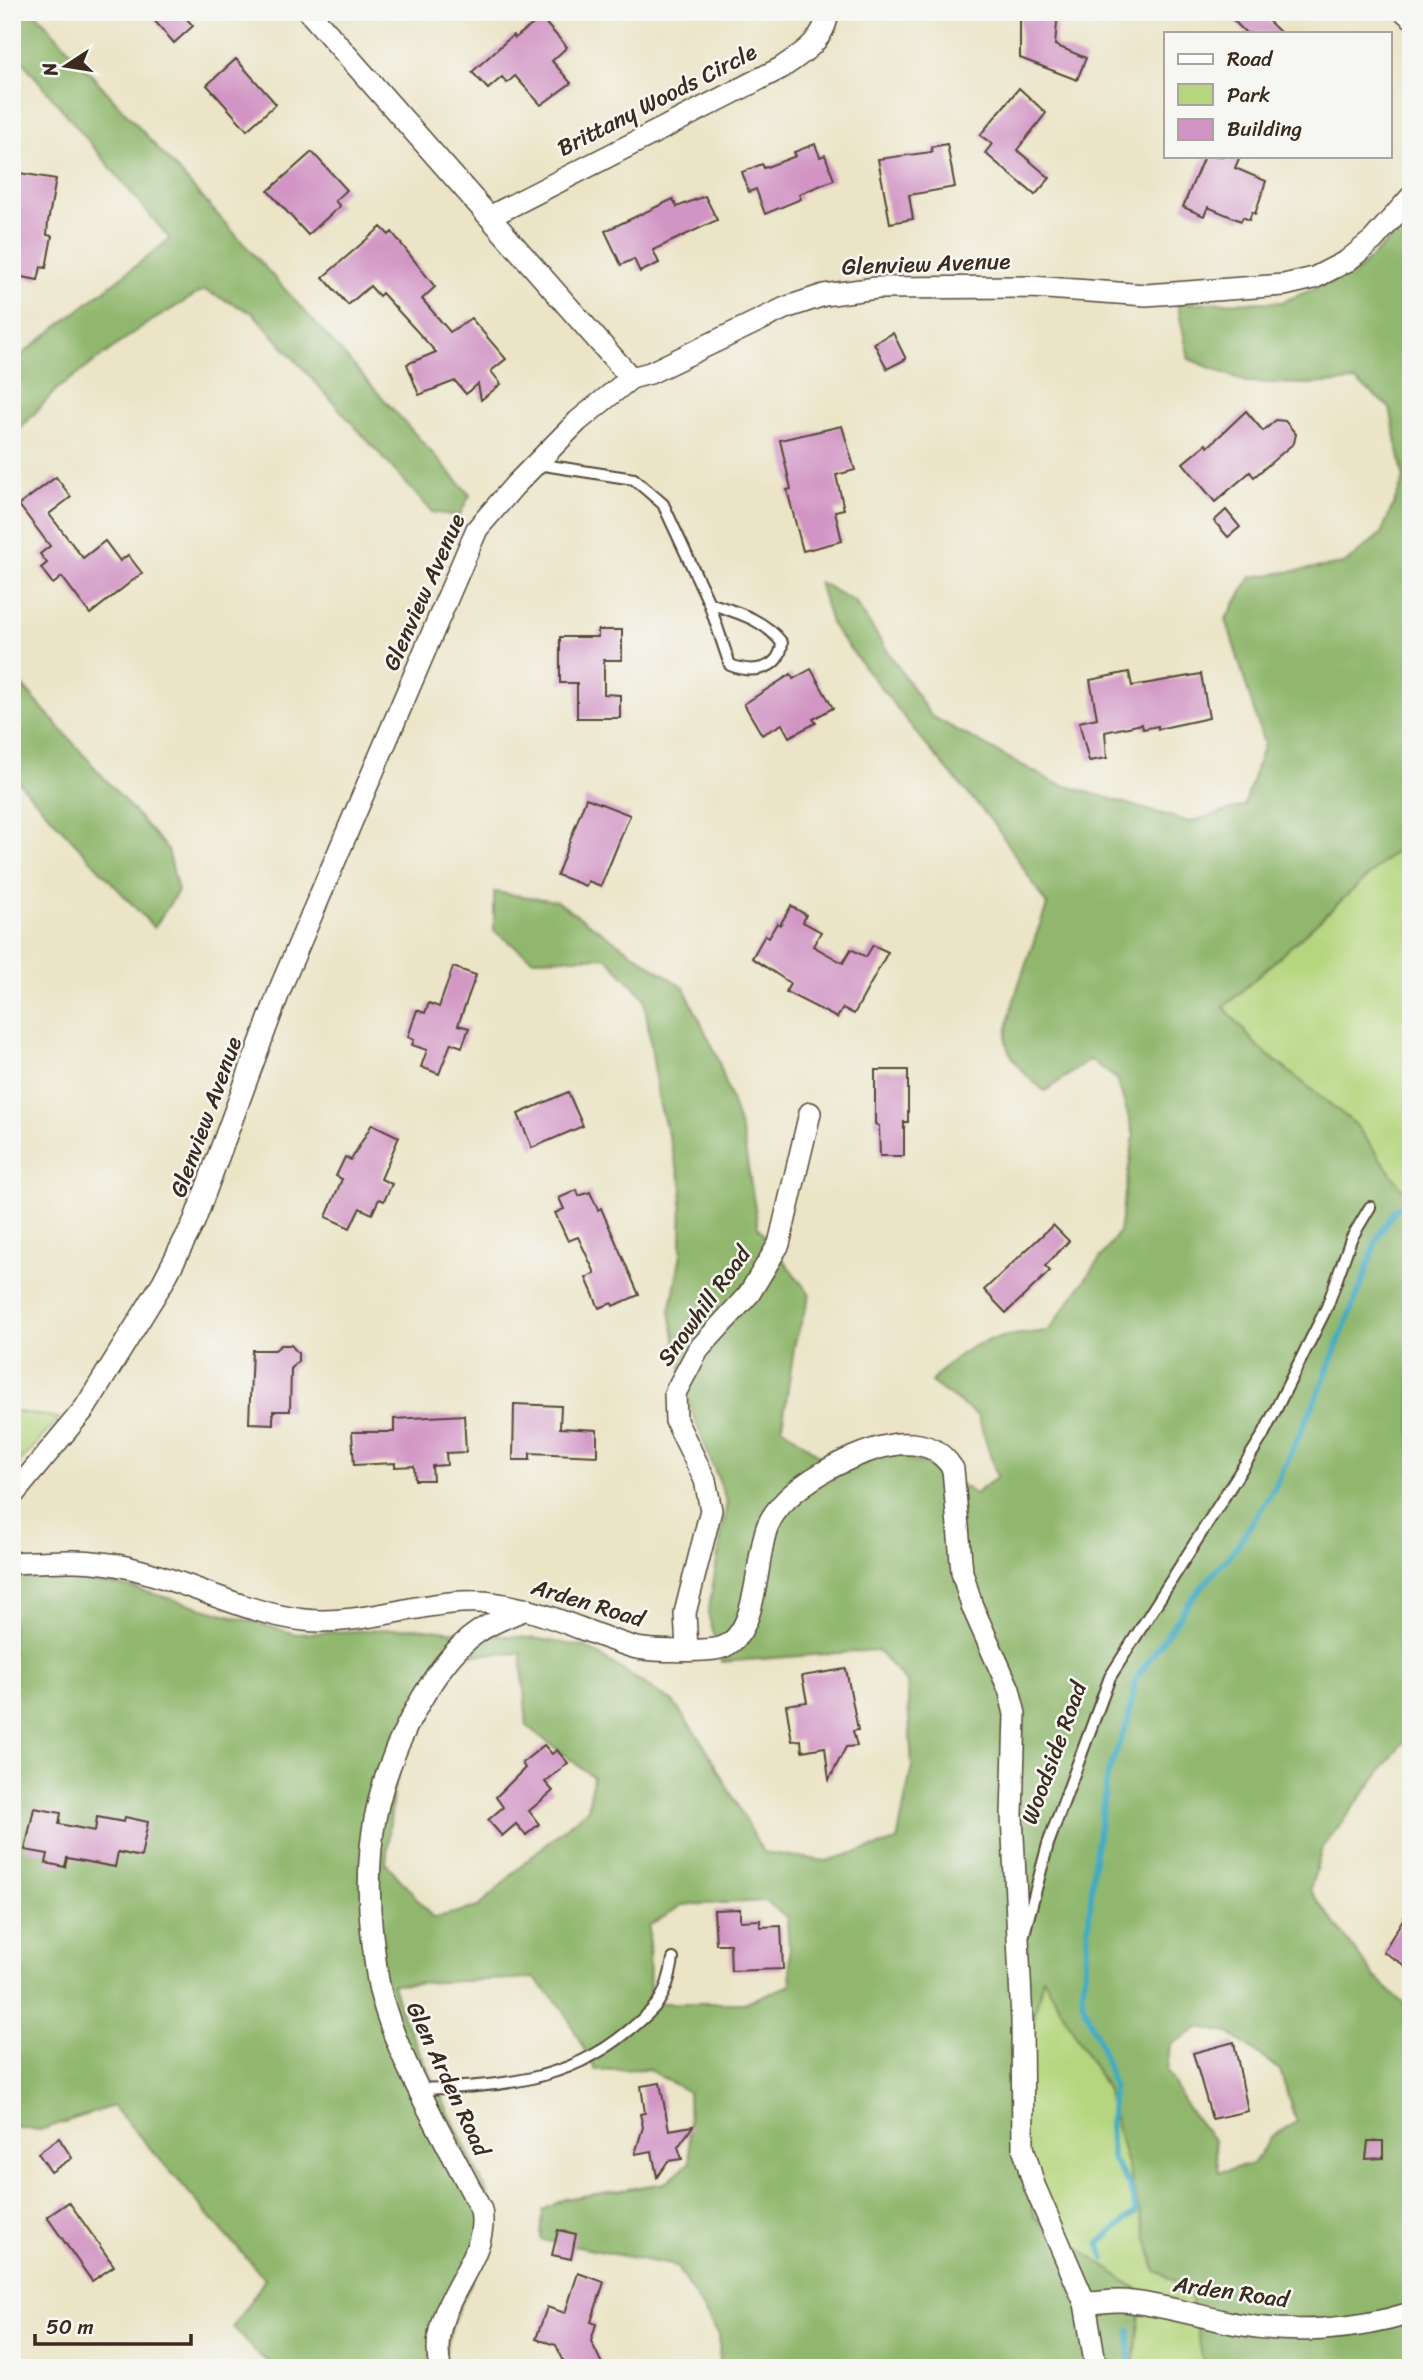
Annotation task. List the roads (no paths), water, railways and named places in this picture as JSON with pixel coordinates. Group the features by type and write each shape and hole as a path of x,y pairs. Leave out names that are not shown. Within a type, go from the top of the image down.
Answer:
{"street":[{"path":"309,12 631,378"},
{"name":"Brittany Woods Circle","path":"491,216 781,68 820,36 828,12"},
{"path":"1405,12 1411,17"},
{"name":"Glenview Avenue","path":"12,1496 85,1408 153,1299 194,1222 282,984 467,551 487,515 578,421 631,378 650,373 785,307 824,295 876,288 1032,287 1146,295 1284,285 1314,278 1347,261 1373,240 1411,197"},
{"name":"Snowhill Road","path":"687,1649 685,1613 711,1510 705,1480 676,1421 675,1393 698,1350 750,1294 779,1244 810,1112"},
{"name":"Arden Road","path":"12,1563 89,1560 126,1567 300,1620 357,1620 470,1603 495,1603 547,1614 636,1648 718,1649 734,1637 747,1618 757,1584 764,1536 775,1513 791,1495 821,1474 860,1454 886,1446 925,1445 946,1458 956,1482 961,1572 972,1606 1009,1689 1015,1714 1012,1815 1018,1957"},
{"name":"Glen Arden Road","path":"440,2368 437,2346 441,2316 477,2247 483,2220 481,2210 400,2047 382,1998 369,1908 368,1856 383,1779 400,1737 428,1687 466,1640 495,1622 526,1609"},
{"name":"Woodside Road","path":"1018,1957 1023,2147 1034,2185 1084,2303 1096,2368"},
{"name":"Arden Road","path":"1084,2303 1133,2302 1241,2325 1271,2328 1348,2327 1411,2313"}],"lane":[{"path":"535,464 634,479 663,504 709,603 730,665 758,669 773,665 781,654 782,643 775,634 755,619 709,603"},
{"name":"Woodside Road","path":"1018,1957 1048,1844 1110,1677 1262,1437 1327,1307 1351,1238 1370,1207"},
{"path":"421,2089 522,2081 570,2068 601,2054 655,2009 669,1987 673,1959"}],"waterway":[{"path":"1105,2259 1099,2243 1136,2212 1130,2186 1112,2158 1110,2125 1113,2087 1102,2048 1082,2001 1094,1861 1108,1773 1128,1721 1136,1679 1190,1601 1234,1550 1274,1489 1315,1401 1377,1238 1394,1211 1411,1198"},
{"path":"1129,2330 1130,2368"}]}
